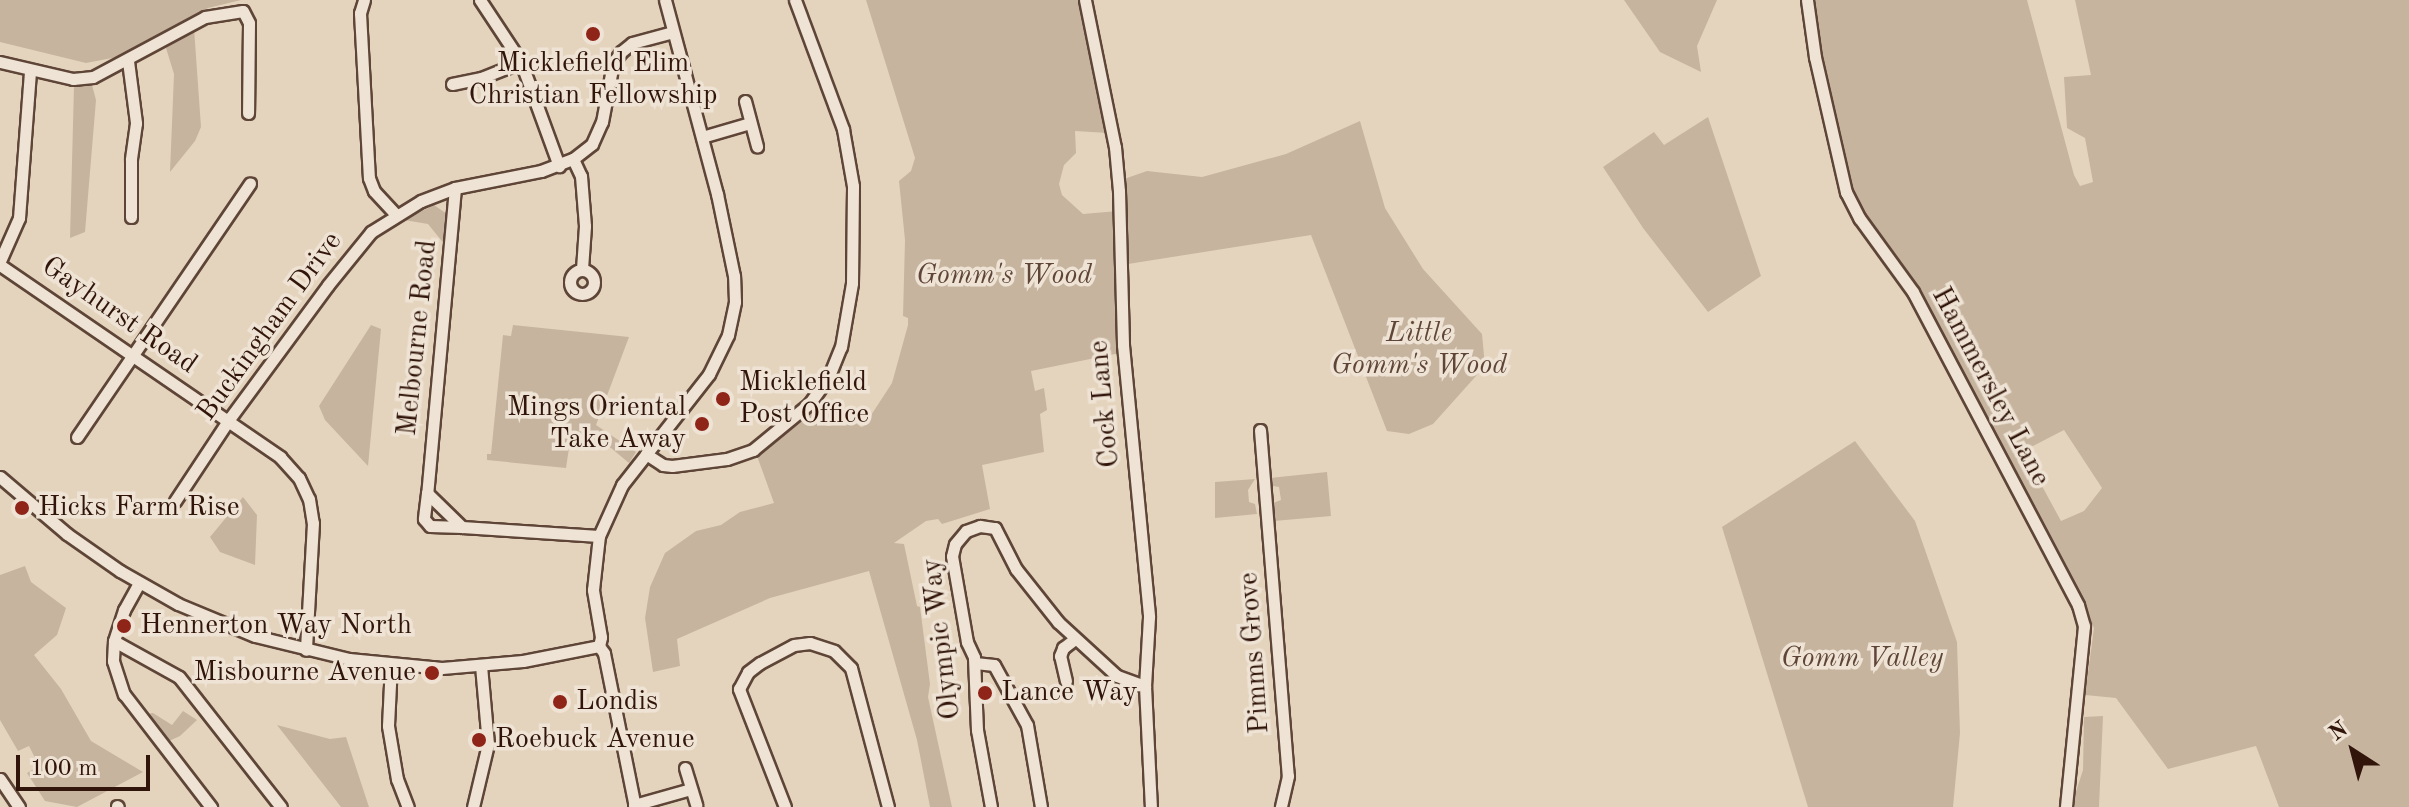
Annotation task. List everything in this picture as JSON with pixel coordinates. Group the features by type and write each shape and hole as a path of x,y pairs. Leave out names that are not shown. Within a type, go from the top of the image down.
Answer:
{"street":[{"path":"364,0 360,13 369,178 374,191 396,215"},
{"path":"480,0 521,62 559,166"},
{"path":"665,0 730,252 735,302 728,335 709,374 622,485 599,536 593,590 601,637 599,646 604,653 635,806 691,789"},
{"path":"646,454 663,465 672,466 727,459 753,450 809,404 829,376 841,347 852,283 853,186 843,129 795,0"},
{"name":"Cock Lane","path":"1085,0 1117,165 1123,345 1149,617 1145,686 1151,807"},
{"name":"Hammersley Lane","path":"1807,0 1815,57 1846,192 1860,219 1913,292 2078,605 2084,626 2066,807"},
{"path":"0,62 84,79 128,61 205,17 243,11 249,23 248,113"},
{"name":"Buckingham Drive","path":"175,501 229,422 371,232 396,215 455,188 559,166 573,159 592,144 597,133 613,63 621,52 632,43 673,32"},
{"path":"128,61 136,123 131,160 131,217"},
{"path":"452,84 481,78 521,62"},
{"path":"0,263 19,218 30,70"},
{"path":"745,101 757,146"},
{"path":"702,137 750,123"},
{"path":"573,159 581,176 585,226 582,269"},
{"path":"77,437 250,183"},
{"name":"Melbourne Road","path":"455,188 424,519 430,526 599,536"},
{"name":"Gayhurst Road","path":"0,263 280,457 299,478 309,499 313,523 306,650"},
{"name":"Pimms Grove","path":"1260,430 1288,776 1281,807"},
{"path":"0,477 67,534 139,583 215,621 306,650 391,664 442,668 481,665 599,646"},
{"path":"427,493 462,527"},
{"name":"Olympic Way","path":"991,807 977,730 975,663 967,642 952,554 960,537 976,526 995,528 1016,569 1075,639 1117,676 1145,686"},
{"path":"139,583 124,610 114,641 113,661 124,694 211,807"},
{"path":"1066,681 1060,656 1063,648 1075,639"},
{"path":"114,641 179,677 281,807"},
{"path":"785,807 739,689 748,672 760,663 794,645 810,643 834,651 851,668 888,807"},
{"path":"975,663 994,665 1027,725 1041,807"},
{"path":"391,664 388,726 397,779 408,807"},
{"path":"473,807 488,744 481,665"},
{"path":"685,768 696,805"},
{"path":"0,779 19,807"}],"green space":[{"path":"0,0 241,0 208,8 128,55 86,63 0,42"},
{"name":"Gomm's Wood","path":"866,0 1081,0 1108,133 1075,131 1076,153 1064,165 1059,184 1062,195 1083,214 1118,211 1120,353 1031,371 1035,391 1044,388 1047,410 1040,414 1044,452 982,465 990,509 942,524 938,519 926,521 894,543 904,544 917,606 920,607 930,684 928,697 952,807 930,807 917,740 869,571 770,598 677,639 680,666 653,672 645,618 650,587 665,553 696,531 721,525 740,512 774,503 757,456 807,418 823,398 861,427 864,426 892,383 908,325 908,318 903,316 905,240 899,181 911,171 915,158"},
{"path":"1624,0 1717,0 1697,46 1701,72 1660,52"},
{"path":"1812,0 2027,0 2074,175 2080,186 2093,182 2085,138 2067,128 2064,77 2091,75 2075,0 2409,0 2409,807 2279,807 2256,746 2168,769 2116,698 2085,695 2094,628 1918,291 1864,215 1851,190 1819,52","holes":["2064,430 2102,488 2084,511 2061,521 2023,451"]},
{"path":"194,28 201,127 195,141 170,172 174,74 166,48"},
{"path":"92,85 96,100 85,232 70,238 74,86"},
{"path":"1708,117 1761,276 1708,312 1643,228 1603,167 1654,132 1664,145"},
{"name":"Little Gomm's Wood","path":"1360,121 1385,208 1423,269 1482,334 1485,366 1433,424 1409,434 1387,431 1311,235 1128,264 1124,179 1147,171 1202,177 1286,154"},
{"path":"434,205 447,214 445,245 428,224 404,220"},
{"path":"371,325 381,329 368,466 325,420 319,406"},
{"path":"513,325 629,337 596,425 636,452 629,463 611,448 571,435 566,468 487,460 487,454 491,454 503,335 511,336"},
{"name":"Gomm Valley","path":"1855,441 1915,521 1957,642 1960,733 1953,807 1808,807 1722,527"},
{"path":"1327,472 1331,516 1274,521 1273,503 1281,500 1279,487 1273,486 1270,478"},
{"path":"1255,479 1248,490 1249,502 1255,504 1257,514 1215,518 1215,482"},
{"path":"243,497 257,515 255,565 220,552 210,537"},
{"path":"25,566 31,582 66,608 57,635 34,655 61,689 91,741 143,772 77,807 45,801 27,773 39,766 29,746 18,751 0,720 0,575"},
{"path":"183,711 197,720 180,736 169,741 147,714 153,713 172,725"},
{"path":"2103,716 2099,807 2071,807 2083,770 2084,717"},
{"path":"277,725 330,739 346,737 369,807 341,807"}],"place":[{"name":"Micklefield Elim Christian Fellowship","path":"593,34"},
{"name":"Micklefield Post Office","path":"723,399"},
{"name":"Mings Oriental Take Away","path":"702,424"},
{"name":"Hicks Farm Rise","path":"22,508"},
{"name":"Hennerton Way North","path":"124,626"},
{"name":"Misbourne Avenue","path":"432,673"},
{"name":"Lance Way","path":"985,693"},
{"name":"Londis","path":"560,702"},
{"name":"Roebuck Avenue","path":"479,740"}]}
